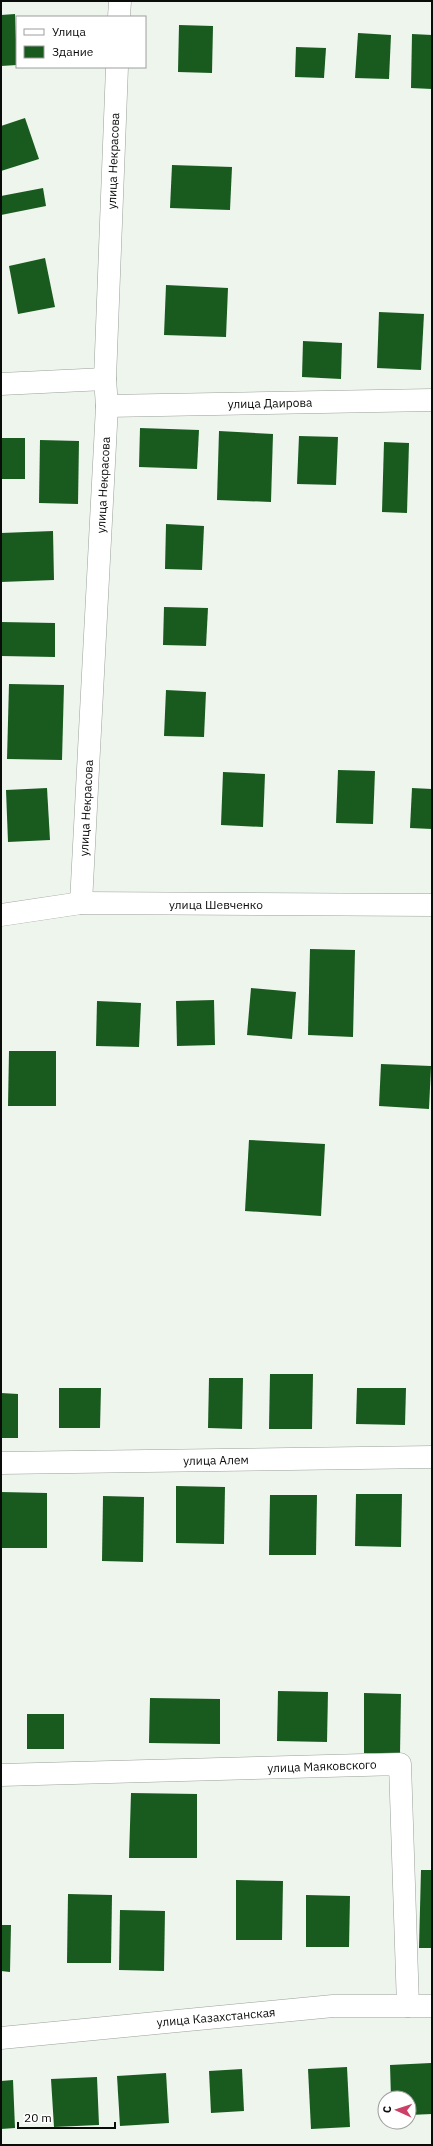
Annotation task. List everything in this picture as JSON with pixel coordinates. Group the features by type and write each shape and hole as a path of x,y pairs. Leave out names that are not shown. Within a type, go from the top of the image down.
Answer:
{"street":[{"path":"119,16 120,1"},
{"name":"улица Некрасова","path":"81,903 107,406 105,379 117,68"},
{"path":"1,384 105,379"},
{"name":"улица Даирова","path":"107,406 432,400"},
{"name":"улица Шевченко","path":"1,915 81,903 432,905"},
{"name":"улица Алем","path":"1,1463 432,1457"},
{"name":"улица Маяковского","path":"1,1775 400,1764 408,2006"},
{"name":"улица Казахстанская","path":"1,2038 333,2006 432,2006"}],"building":[{"path":"15,14 16,65 1,66 1,15"},
{"path":"179,25 213,26 212,73 178,72"},
{"path":"358,33 391,35 389,79 355,78"},
{"path":"412,34 432,35 432,89 411,88"},
{"path":"296,47 326,48 324,78 295,77"},
{"path":"25,118 39,159 1,171 1,126"},
{"path":"172,165 232,167 230,210 170,208"},
{"path":"43,188 46,206 1,215 1,196"},
{"path":"45,258 55,307 18,314 9,266"},
{"path":"166,285 228,288 226,337 164,335"},
{"path":"379,312 424,314 421,370 377,368"},
{"path":"303,341 342,343 341,379 302,377"},
{"path":"140,428 199,430 197,469 139,467"},
{"path":"219,431 273,434 271,502 217,500"},
{"path":"299,436 338,437 336,485 297,484"},
{"path":"1,438 25,438 25,479 1,479"},
{"path":"40,440 79,441 78,504 39,503"},
{"path":"384,442 409,443 407,513 382,512"},
{"path":"166,524 204,526 202,570 165,569"},
{"path":"53,531 54,580 1,582 1,533"},
{"path":"164,607 208,608 206,646 163,645"},
{"path":"1,622 55,623 55,657 1,656"},
{"path":"9,684 64,685 62,760 7,759"},
{"path":"166,690 206,692 204,737 164,736"},
{"path":"338,770 375,771 373,824 336,823"},
{"path":"223,772 265,774 263,827 221,825"},
{"path":"47,788 50,840 8,842 6,790"},
{"path":"412,788 432,789 432,829 410,828"},
{"path":"310,949 355,950 353,1037 308,1035"},
{"path":"251,988 296,992 292,1039 247,1035"},
{"path":"214,1000 215,1045 177,1046 176,1001"},
{"path":"97,1001 141,1003 139,1047 96,1046"},
{"path":"9,1051 56,1051 56,1106 8,1106"},
{"path":"381,1064 431,1066 429,1109 379,1106"},
{"path":"249,1140 325,1144 321,1216 245,1211"},
{"path":"270,1374 313,1374 312,1429 269,1429"},
{"path":"209,1378 243,1378 242,1429 208,1428"},
{"path":"59,1388 101,1388 100,1428 59,1428"},
{"path":"357,1388 406,1388 405,1425 356,1424"},
{"path":"1,1393 18,1394 18,1438 1,1438"},
{"path":"176,1486 225,1487 224,1544 176,1543"},
{"path":"1,1492 47,1493 47,1548 1,1548"},
{"path":"356,1494 402,1494 401,1547 355,1546"},
{"path":"270,1495 317,1495 316,1555 269,1555"},
{"path":"103,1496 144,1497 143,1562 102,1561"},
{"path":"278,1691 328,1692 327,1742 277,1741"},
{"path":"364,1693 401,1694 400,1754 364,1753"},
{"path":"150,1698 220,1699 220,1744 149,1743"},
{"path":"27,1714 64,1714 64,1749 27,1749"},
{"path":"131,1793 197,1794 197,1858 129,1858"},
{"path":"421,1870 432,1870 432,1948 419,1948"},
{"path":"236,1880 283,1881 282,1940 236,1940"},
{"path":"68,1894 112,1895 111,1963 67,1963"},
{"path":"306,1895 350,1896 349,1947 306,1947"},
{"path":"120,1910 165,1911 164,1971 119,1970"},
{"path":"1,1925 11,1925 10,1972 1,1971"},
{"path":"431,2063 432,2114 417,2115 417,2090 391,2090 390,2065"},
{"path":"347,2067 350,2127 311,2129 308,2069"},
{"path":"242,2069 244,2111 211,2113 209,2071"},
{"path":"166,2073 169,2123 120,2126 117,2076"},
{"path":"97,2077 99,2125 54,2127 51,2079"},
{"path":"13,2080 15,2128 1,2129 1,2081"}]}
